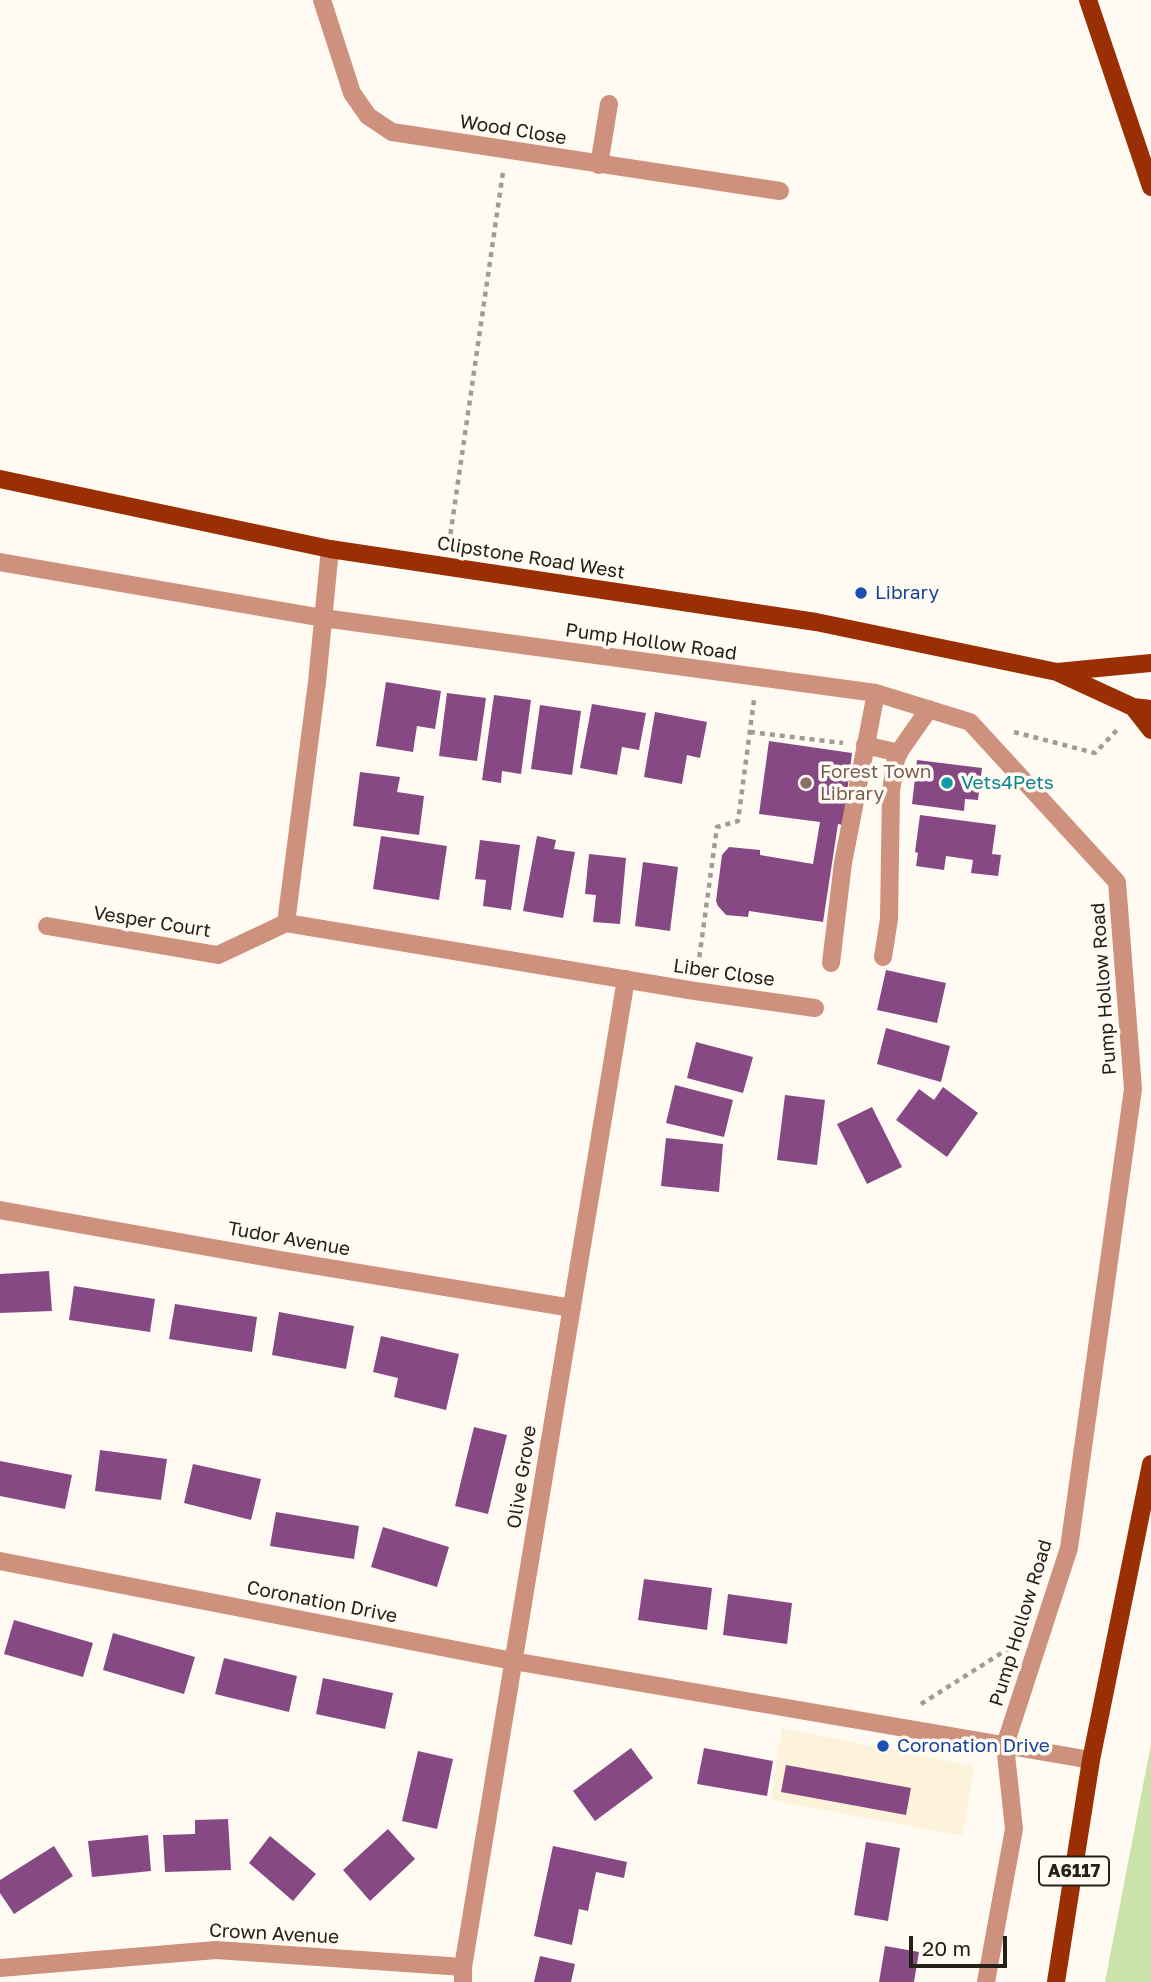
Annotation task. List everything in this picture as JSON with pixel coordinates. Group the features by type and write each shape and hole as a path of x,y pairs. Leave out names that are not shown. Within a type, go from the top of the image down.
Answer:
{"main road":[{"path":"1088,0 1151,187"},
{"name":"Clipstone Road West","path":"0,479 330,549 816,622 1056,672 1133,707 1151,709"},
{"name":"Clipstone Road West","path":"1056,672 1151,663"},
{"path":"1133,707 1151,730"},
{"name":"A6117","path":"1056,1982 1091,1760 1151,1464"}],"street":[{"name":"Wood Close","path":"322,0 352,93 368,116 392,132 780,191"},
{"path":"598,165 609,104"},
{"path":"286,923 317,682 330,549"},
{"name":"Pump Hollow Road","path":"0,562 323,618 876,693 970,722 1117,882 1133,1089 1069,1548 1005,1745 1014,1829 986,1982"},
{"path":"831,963 843,863 876,693"},
{"path":"883,957 889,919 891,791 899,753 929,709"},
{"path":"865,745 899,753"},
{"name":"Vesper Court","path":"47,926 218,955 286,923"},
{"name":"Liber Close","path":"286,923 695,991 815,1008"},
{"name":"Olive Grove","path":"463,1975 626,979"},
{"name":"Tudor Avenue","path":"0,1210 572,1308"},
{"name":"Coronation Drive","path":"0,1560 513,1661 1091,1760"},
{"name":"Crown Avenue","path":"0,1968 216,1950 463,1975"}],"path":[{"path":"446,566 506,150"},
{"path":"695,991 717,827 738,821 757,678"},
{"path":"993,747 1009,730 1095,753 1117,730"},
{"path":"750,732 843,744"},
{"path":"888,1725 1043,1626"}],"shaded area":[{"path":"782,1728 974,1766 963,1836 771,1800"}],"green space":[{"path":"1151,1744 1151,1982 1105,1982"}],"building":[{"path":"386,682 441,691 435,729 417,726 413,752 376,746"},
{"path":"447,693 486,698 477,761 439,756"},
{"path":"494,695 531,700 521,774 502,771 501,783 482,780"},
{"path":"592,704 646,713 639,750 622,747 617,775 580,768"},
{"path":"540,705 581,711 572,775 531,769"},
{"path":"655,712 707,722 700,758 687,755 682,784 644,777"},
{"path":"769,741 852,753 843,825 838,824 823,922 749,911 748,917 726,915 716,901 722,855 729,847 760,850 760,855 813,864 820,822 759,814"},
{"name":"Vets4Pets","path":"917,760 982,768 978,800 965,799 964,811 912,804"},
{"path":"360,772 400,777 397,792 424,796 419,835 353,826"},
{"path":"920,815 996,825 992,854 1001,855 998,876 971,873 973,860 946,856 944,870 916,866"},
{"path":"381,836 447,846 439,900 373,889"},
{"path":"537,836 556,840 554,849 575,852 563,918 523,911"},
{"path":"480,840 520,845 511,910 483,906 486,880 475,879"},
{"path":"589,854 626,858 620,924 593,922 596,895 585,894"},
{"path":"643,862 678,867 670,931 635,926"},
{"path":"886,970 946,983 937,1023 877,1010"},
{"path":"886,1028 950,1046 941,1082 877,1064"},
{"path":"696,1042 753,1057 743,1093 687,1078"},
{"path":"675,1085 733,1100 724,1137 666,1123"},
{"path":"943,1087 978,1113 947,1157 896,1120 919,1089 934,1100"},
{"path":"785,1095 825,1100 817,1165 777,1160"},
{"path":"872,1107 902,1167 867,1184 837,1124"},
{"path":"666,1138 723,1144 719,1192 661,1186"},
{"path":"49,1271 52,1311 0,1313 0,1274"},
{"path":"74,1286 155,1299 150,1332 69,1320"},
{"path":"175,1304 257,1317 252,1352 169,1339"},
{"path":"279,1312 354,1326 346,1369 272,1355"},
{"path":"381,1336 459,1354 446,1410 394,1397 398,1378 373,1372"},
{"path":"474,1427 507,1435 488,1514 455,1506"},
{"path":"100,1450 167,1459 161,1500 95,1491"},
{"path":"0,1461 72,1475 65,1509 0,1496"},
{"path":"193,1464 261,1479 251,1520 184,1503"},
{"path":"276,1512 359,1526 354,1559 270,1546"},
{"path":"383,1527 449,1547 437,1587 371,1567"},
{"path":"644,1579 712,1588 707,1630 638,1620"},
{"path":"728,1594 792,1603 787,1644 723,1635"},
{"path":"14,1620 93,1643 83,1677 4,1654"},
{"path":"113,1633 195,1657 184,1694 103,1670"},
{"path":"224,1658 297,1676 289,1712 215,1694"},
{"path":"323,1678 393,1693 385,1729 316,1714"},
{"path":"631,1748 653,1778 595,1821 573,1791"},
{"path":"704,1748 773,1761 767,1796 697,1784"},
{"path":"418,1751 453,1759 437,1829 402,1821"},
{"path":"786,1765 911,1788 906,1815 781,1792"},
{"path":"228,1819 231,1870 165,1872 163,1835 195,1834 195,1820"},
{"path":"388,1829 415,1859 370,1901 343,1870"},
{"path":"148,1835 151,1871 92,1877 88,1841"},
{"path":"270,1836 316,1874 293,1901 249,1863"},
{"path":"866,1842 900,1848 888,1921 854,1915"},
{"path":"54,1846 73,1876 14,1914 0,1893 0,1880"},
{"path":"553,1846 627,1862 624,1878 596,1872 588,1911 579,1909 572,1945 534,1936"},
{"path":"885,1946 919,1952 914,1982 879,1982"},
{"path":"540,1956 575,1964 571,1982 534,1982"}],"place":[{"name":"Library","path":"861,593"},
{"name":"Forest Town Library","path":"806,783"},
{"name":"Vets4Pets","path":"947,783"},
{"name":"Coronation Drive","path":"883,1746"}]}
